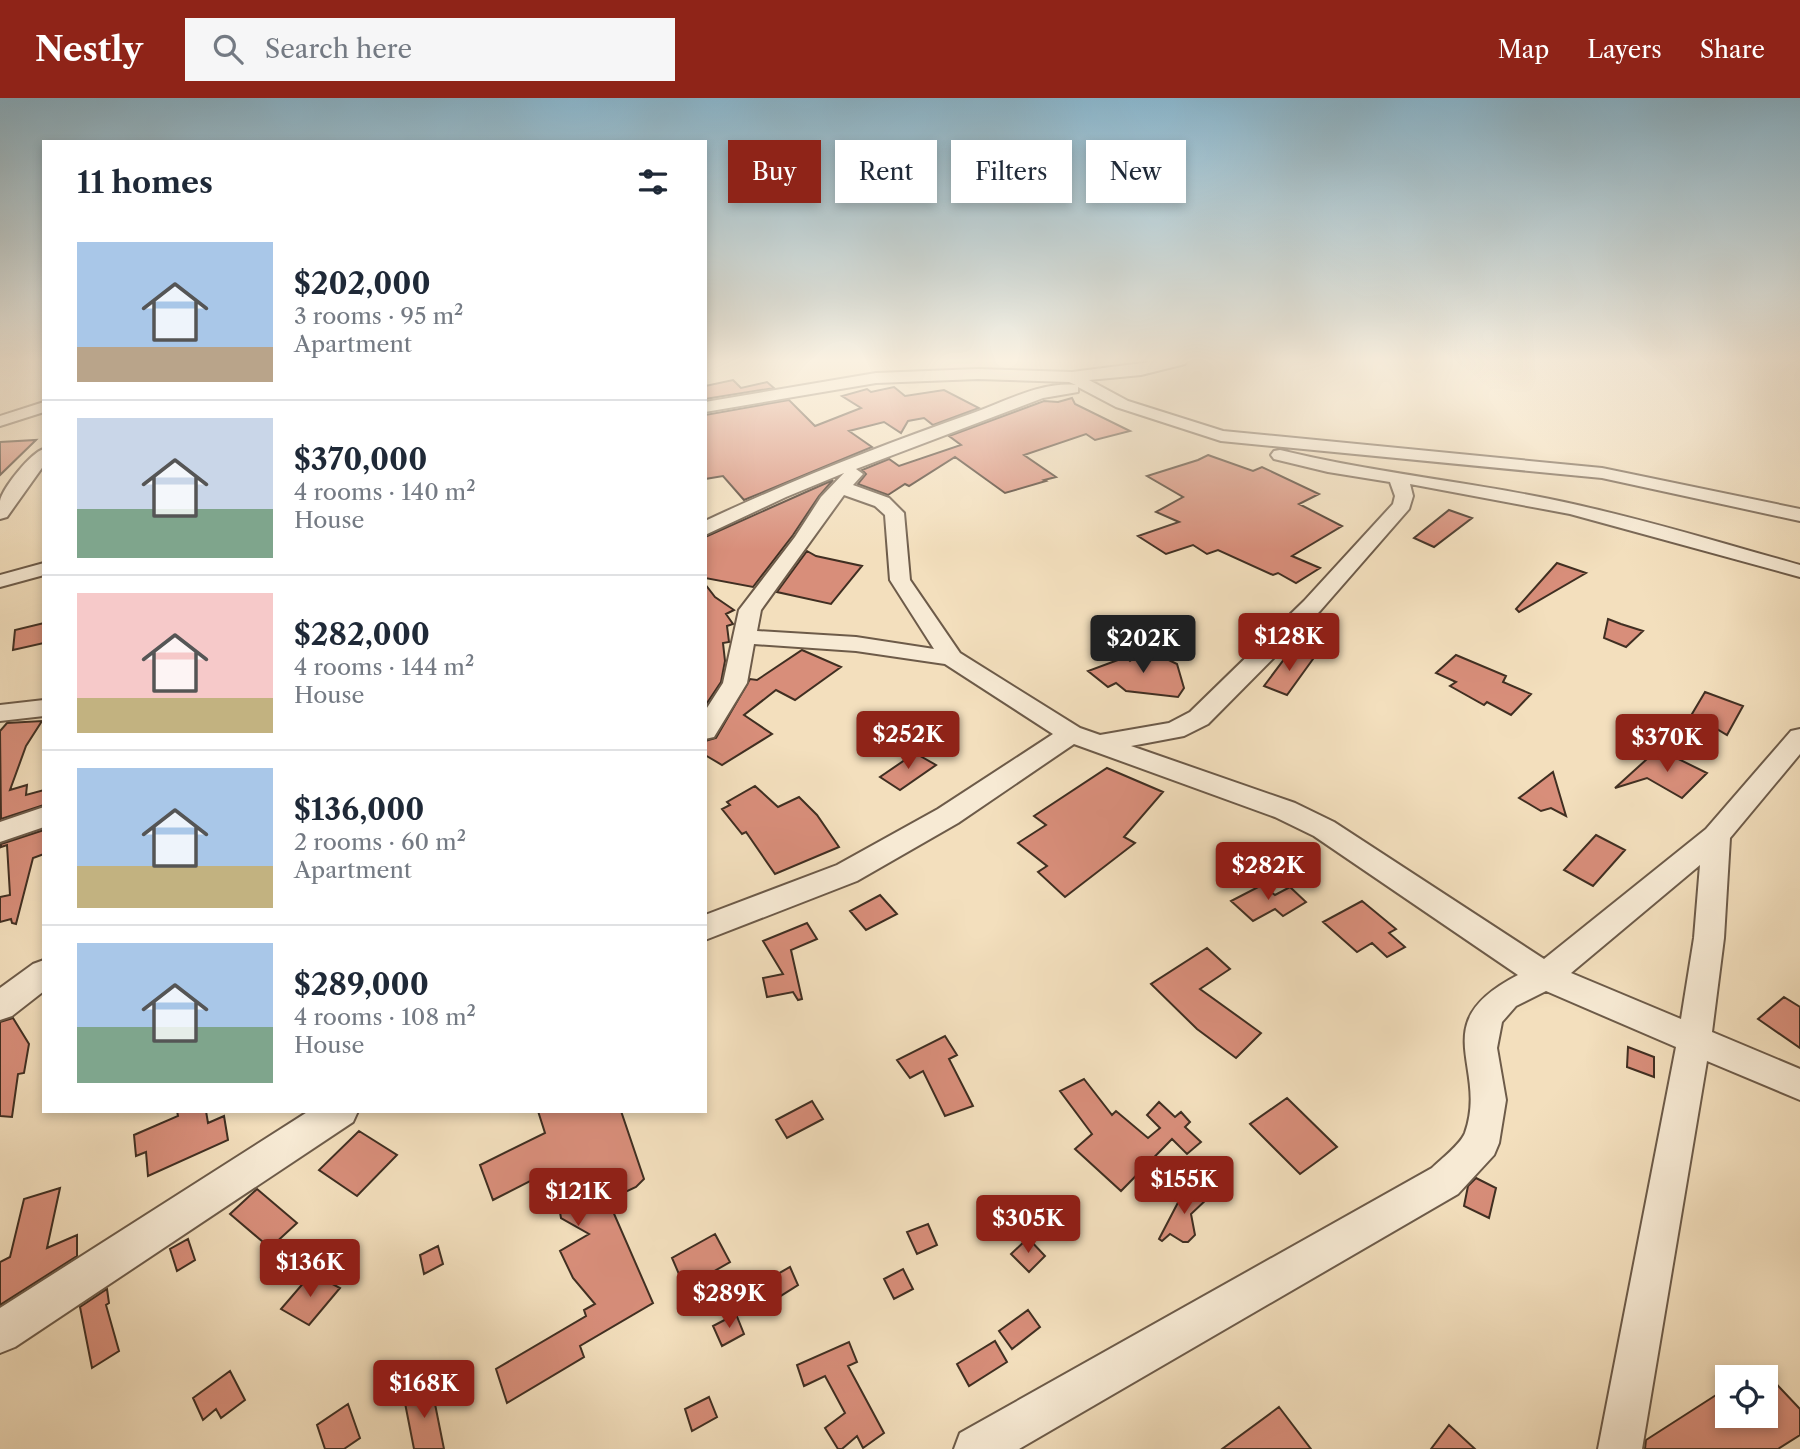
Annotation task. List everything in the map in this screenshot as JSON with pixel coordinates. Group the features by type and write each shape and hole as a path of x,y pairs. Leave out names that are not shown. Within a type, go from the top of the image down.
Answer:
{"street":[{"path":"23,424 42,425"},
{"path":"707,528 779,492 958,424"},
{"path":"1184,424 1328,467 1572,509 1800,571"},
{"path":"1221,436 1602,473 1800,515"},
{"path":"0,513 28,471 42,456"},
{"path":"707,728 735,683 750,610 803,540 828,501 869,459"},
{"path":"1097,744 1175,730 1199,718 1218,702 1312,606 1402,505 1404,496 1398,477"},
{"path":"841,487 882,502 894,513 900,580 952,658 1071,734 1285,810 1324,829 1545,976 1800,1085"},
{"path":"0,580 42,570"},
{"path":"744,637 856,644 952,658"},
{"path":"0,713 42,708"},
{"path":"707,927 847,873 948,816 1071,734"},
{"path":"976,1449 1445,1181 1481,1143 1488,1100 1480,1048 1487,1016 1505,997 1545,976 1716,836 1800,737"},
{"path":"0,832 42,818"},
{"path":"1620,1449 1694,1041 1709,938 1716,836"},
{"path":"0,1006 42,974"},
{"path":"0,1332 337,1113"}],"building":[{"path":"707,424 876,424 849,431 872,447 744,500 723,476 707,479"},
{"path":"887,424 906,424 901,433"},
{"path":"981,424 1116,424 1130,431 1095,440 1086,434 1024,455 1056,477 1005,493 955,457 909,486 905,484 888,495 858,484 866,474 862,470 889,459 899,466 961,445 949,436"},
{"path":"36,440 0,475 0,442"},
{"path":"1208,455 1253,471 1262,467 1319,494 1299,504 1342,526 1292,556 1320,568 1296,583 1278,573 1273,575 1218,550 1207,554 1193,545 1166,554 1138,536 1179,522 1156,512 1183,497 1147,476"},
{"path":"833,480 753,587 707,578 707,536"},
{"path":"1449,510 1472,518 1434,547 1414,538"},
{"path":"807,551 816,556 862,566 831,604 777,592"},
{"path":"1557,563 1586,573 1519,612 1516,609"},
{"path":"707,587 715,597 734,610 726,614 733,624 727,626 729,642 723,643 725,661 721,682 707,703"},
{"path":"1608,619 1643,631 1626,647 1604,638"},
{"path":"42,623 42,643 13,650 15,630"},
{"path":"1146,649 1177,664 1184,688 1178,697 1126,691 1116,683 1108,687 1088,671 1126,657 1130,661"},
{"path":"802,650 841,667 795,700 776,690 744,715 772,734 722,765 707,756 707,740 716,738 750,679 757,680"},
{"path":"1291,650 1313,659 1287,695 1264,686"},
{"path":"1456,655 1506,676 1503,682 1531,694 1511,715 1487,702 1484,705 1450,686 1456,682 1436,673"},
{"path":"1705,692 1743,706 1727,735 1692,714"},
{"path":"42,721 26,746 10,790 27,785 26,795 42,791 42,806 1,819 0,731 7,723"},
{"path":"1658,749 1707,773 1682,798 1647,778 1615,788"},
{"path":"915,753 936,765 900,790 880,777"},
{"path":"1107,768 1163,792 1124,837 1135,843 1065,897 1038,872 1047,866 1018,843 1046,825 1034,816"},
{"path":"1553,772 1566,816 1551,808 1541,811 1519,798"},
{"path":"755,786 778,807 799,797 817,815 839,847 775,874 746,832 742,834 722,809 730,805 727,802"},
{"path":"42,831 42,855 33,858 16,924 12,923 11,919 0,922 0,897 10,895 7,845 1,847 1,844"},
{"path":"1596,835 1625,850 1593,886 1564,870"},
{"path":"1262,885 1275,895 1290,887 1306,902 1283,916 1275,909 1253,921 1231,901"},
{"path":"880,895 897,914 866,930 850,911"},
{"path":"1362,901 1396,929 1389,933 1405,947 1387,957 1372,943 1357,952 1323,922"},
{"path":"807,923 817,939 791,950 802,999 798,1000 793,992 767,997 763,978 783,974 763,941"},
{"path":"1207,948 1230,969 1200,989 1261,1033 1236,1058 1197,1029 1151,984"},
{"path":"1784,997 1800,1007 1800,1048 1758,1019"},
{"path":"13,1018 29,1044 24,1073 18,1074 12,1117 0,1116 0,1022"},
{"path":"945,1036 957,1055 949,1059 973,1106 945,1116 923,1071 910,1078 897,1060"},
{"path":"1628,1047 1654,1057 1654,1077 1627,1067"},
{"path":"1084,1079 1112,1115 1116,1111 1148,1138 1160,1128 1147,1115 1159,1102 1175,1117 1181,1112 1190,1122 1185,1127 1201,1142 1187,1154 1172,1139 1121,1191 1075,1149 1092,1134 1060,1091"},
{"path":"1287,1098 1337,1147 1300,1174 1250,1124"},
{"path":"812,1101 823,1119 787,1138 776,1120"},
{"path":"177,1113 206,1113 208,1123 224,1116 228,1140 148,1176 146,1152 136,1156 134,1135 178,1116"},
{"path":"539,1113 622,1113 644,1179 636,1187 608,1200 653,1303 580,1346 584,1357 507,1403 496,1369 586,1316 584,1310 595,1304 573,1278 560,1251 589,1234 561,1218 557,1196 540,1195 532,1180 493,1200 480,1165 545,1133"},
{"path":"359,1131 397,1155 357,1196 319,1170"},
{"path":"1476,1178 1496,1188 1489,1218 1464,1206 1468,1186"},
{"path":"1193,1185 1208,1198 1191,1214 1195,1235 1188,1242 1170,1234 1162,1241 1159,1239 1184,1191"},
{"path":"60,1188 47,1248 77,1235 77,1256 0,1305 0,1262 10,1257 24,1199"},
{"path":"257,1189 297,1223 270,1248 230,1214"},
{"path":"928,1224 937,1245 917,1254 907,1232"},
{"path":"715,1234 730,1262 685,1288 672,1258"},
{"path":"1028,1238 1045,1256 1029,1272 1011,1254"},
{"path":"188,1239 195,1260 177,1271 170,1249"},
{"path":"438,1246 443,1264 424,1274 420,1255"},
{"path":"790,1267 798,1285 752,1314 742,1294"},
{"path":"903,1269 913,1289 894,1299 884,1279"},
{"path":"312,1273 340,1288 309,1325 281,1309"},
{"path":"107,1289 109,1303 106,1305 119,1351 92,1368 80,1307"},
{"path":"1028,1310 1040,1327 1012,1349 999,1331"},
{"path":"736,1314 744,1334 722,1346 713,1326"},
{"path":"995,1341 1007,1362 969,1386 957,1364"},
{"path":"849,1342 857,1362 848,1366 884,1433 863,1448 857,1436 842,1449 838,1449 825,1428 845,1413 825,1376 804,1386 797,1365"},
{"path":"230,1371 245,1400 221,1418 216,1409 203,1420 193,1398"},
{"path":"431,1384 444,1449 414,1449 404,1398"},
{"path":"1778,1386 1800,1409 1800,1435 1778,1449 1645,1449 1646,1440 1715,1396 1715,1428 1778,1428"},
{"path":"709,1397 717,1417 692,1431 685,1409"},
{"path":"348,1404 360,1438 344,1449 325,1449 317,1425"},
{"path":"1279,1407 1311,1449 1222,1449"},
{"path":"1449,1425 1475,1449 1431,1449"}]}
